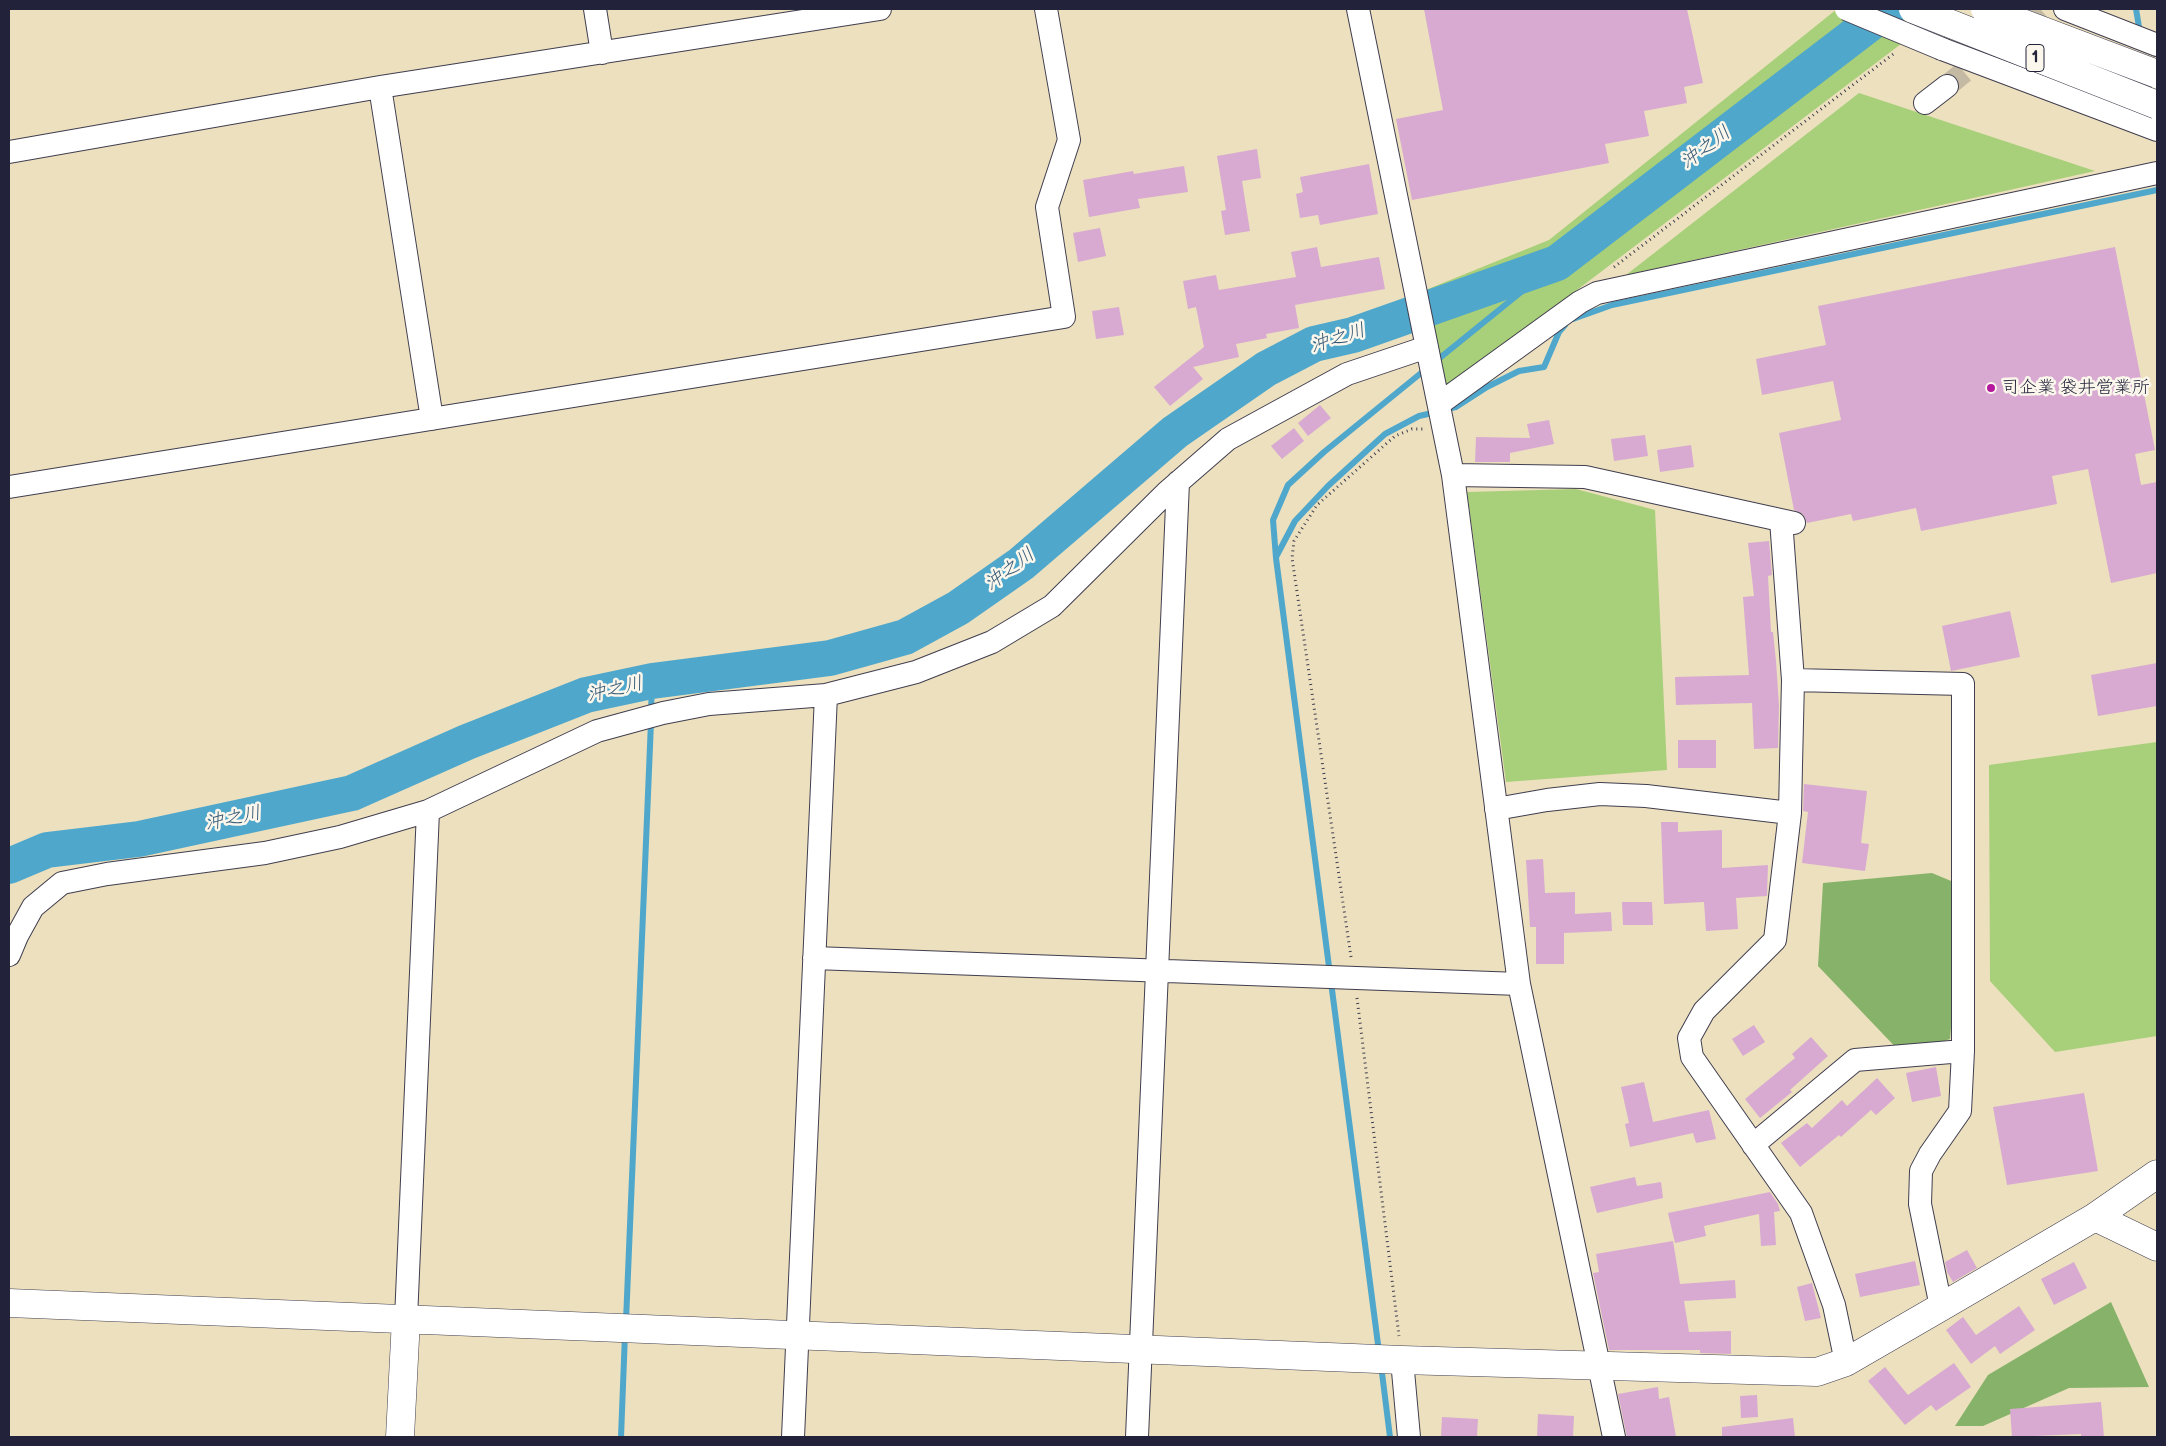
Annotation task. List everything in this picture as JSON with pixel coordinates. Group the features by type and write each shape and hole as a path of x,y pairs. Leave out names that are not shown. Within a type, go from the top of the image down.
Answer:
{"main road":[{"name":"1","path":"1913,9 2157,104"},
{"name":"1","path":"1985,9 2157,74"},
{"path":"9,1302 1399,1360 1817,1372 1846,1362 2096,1217 2157,1174"},
{"path":"2096,1217 2157,1247"},
{"path":"400,1437 406,1319"}],"street":[{"path":"594,9 602,53"},
{"path":"9,152 380,87 880,9"},
{"path":"9,487 1064,317 1047,207 1069,140 1046,9"},
{"path":"1358,9 1453,475 1519,984 1614,1437"},
{"path":"1846,9 1942,49 2157,130"},
{"path":"2065,9 2157,45"},
{"path":"1925,103 1947,86"},
{"path":"380,87 432,419"},
{"path":"1439,404 1580,302 1597,293 2157,173"},
{"path":"9,955 16,936 33,907 62,883 107,874 264,853 340,837 428,811 597,732 663,713 709,704 826,695 916,672 992,642 1052,606 1178,482 1228,439 1347,374 1427,347"},
{"path":"1453,475 1585,477 1788,521 1793,680 1790,813 1775,940 1704,1011 1689,1038 1692,1057 1801,1213 1834,1305 1846,1362"},
{"path":"1137,1437 1178,482"},
{"path":"1793,680 1963,684 1963,1051 1960,1112 1930,1154 1921,1172 1920,1204 1941,1307"},
{"path":"793,1437 826,695"},
{"path":"1496,809 1547,800 1600,794 1646,796 1790,813"},
{"path":"406,1319 428,811"},
{"path":"814,958 1519,984"},
{"path":"1753,1145 1854,1060 1963,1051"},
{"path":"1399,1360 1409,1437"}],"path":[{"path":"1607,273 1898,51"},
{"path":"1399,1360 1351,978 1292,558 1294,541 1317,505 1395,436 1412,429 1444,428"}],"green space":[{"path":"1837,9 1947,9 1444,391 1428,289 1549,240"},
{"path":"1859,93 2095,171 1626,275"},
{"path":"1576,489 1655,510 1667,770 1506,782 1467,492"},
{"path":"2157,742 2157,1036 2055,1052 1990,981 1989,765"},
{"path":"1932,873 1963,886 1950,1039 1904,1056 1818,966 1823,883"},
{"path":"2111,1302 2149,1387 2069,1388 1983,1426 1955,1426 1988,1375"}],"building":[{"path":"1424,9 1687,9 1703,83 1684,87 1687,103 1644,111 1649,136 1605,144 1609,163 1412,200 1396,119 1443,110"},
{"path":"1257,149 1261,178 1242,181 1250,231 1225,235 1221,211 1226,210 1217,156"},
{"path":"1369,164 1378,214 1320,225 1318,215 1300,218 1296,194 1303,192 1300,177"},
{"path":"1184,166 1188,192 1138,199 1140,208 1089,217 1083,180 1133,171 1134,174"},
{"path":"1100,228 1106,256 1078,262 1073,233"},
{"path":"1317,247 1321,267 1379,257 1385,289 1295,305 1299,328 1266,334 1267,338 1236,344 1239,357 1193,367 1203,379 1170,406 1154,387 1204,347 1196,307 1188,309 1183,281 1216,275 1219,290 1296,277 1291,252"},
{"path":"2115,247 2155,450 2135,454 2141,485 2157,482 2157,573 2111,583 2088,469 2052,476 2057,504 1921,531 1916,508 1853,521 1851,514 1807,523 1803,514 1794,510 1779,433 1841,420 1833,381 1762,395 1756,359 1826,345 1818,306"},
{"path":"1119,307 1124,335 1096,339 1092,311"},
{"path":"1320,405 1331,418 1308,436 1298,423"},
{"path":"1549,420 1554,444 1510,453 1510,462 1475,462 1476,437 1530,438 1527,424"},
{"path":"1294,428 1304,441 1282,459 1271,446"},
{"path":"1645,435 1648,456 1614,461 1611,439"},
{"path":"1691,445 1694,467 1660,472 1657,450"},
{"path":"1769,541 1772,575 1768,576 1771,632 1773,632 1779,706 1778,748 1754,749 1752,703 1676,705 1675,677 1749,675 1743,597 1754,596 1748,543"},
{"path":"2010,611 2020,657 1951,671 1942,626"},
{"path":"2157,663 2157,706 2098,716 2091,675"},
{"path":"1678,740 1716,740 1716,768 1678,768"},
{"path":"1804,784 1867,791 1861,843 1869,844 1865,871 1802,863 1808,812 1803,811"},
{"path":"1661,822 1678,822 1678,832 1722,830 1722,868 1768,865 1767,896 1736,898 1738,929 1706,931 1704,902 1664,904"},
{"path":"1543,859 1545,893 1575,892 1575,914 1611,912 1612,931 1564,933 1564,964 1536,964 1536,927 1530,927 1526,860"},
{"path":"1622,902 1652,902 1653,925 1623,925"},
{"path":"1754,1025 1765,1042 1743,1056 1732,1039"},
{"path":"1811,1037 1828,1056 1790,1090 1792,1092 1760,1118 1745,1099 1795,1058 1792,1054"},
{"path":"1936,1067 1941,1096 1912,1102 1906,1073"},
{"path":"1877,1078 1895,1098 1876,1115 1871,1110 1841,1137 1839,1135 1800,1167 1781,1143 1807,1123 1812,1128 1842,1100 1847,1106"},
{"path":"1644,1082 1653,1122 1709,1110 1716,1139 1696,1143 1693,1133 1630,1147 1625,1124 1629,1123 1621,1087"},
{"path":"2084,1093 2098,1171 2007,1185 1993,1107"},
{"path":"1635,1177 1637,1186 1661,1182 1663,1198 1597,1213 1590,1187"},
{"path":"1770,1192 1780,1211 1774,1212 1776,1245 1761,1246 1759,1214 1704,1226 1706,1236 1675,1243 1668,1213"},
{"path":"1673,1241 1680,1284 1735,1280 1736,1298 1684,1301 1689,1332 1731,1331 1731,1354 1700,1353 1700,1350 1609,1350 1593,1273 1599,1272 1596,1254"},
{"path":"1967,1250 1977,1268 1953,1282 1947,1272 1945,1262"},
{"path":"1915,1261 1920,1285 1860,1297 1855,1274"},
{"path":"2074,1262 2087,1288 2054,1305 2041,1279"},
{"path":"1812,1283 1821,1318 1805,1321 1797,1287"},
{"path":"2019,1306 2035,1330 2000,1354 1995,1346 1971,1364 1946,1330 1963,1317 1976,1335"},
{"path":"1954,1363 1971,1387 1936,1411 1931,1405 1905,1425 1868,1381 1885,1367 1908,1395"},
{"path":"1658,1387 1659,1399 1669,1397 1676,1437 1627,1437 1618,1394"},
{"path":"1757,1395 1758,1417 1741,1418 1740,1396"},
{"path":"2101,1402 2104,1437 2081,1437 2081,1434 2012,1437 2010,1409"},
{"path":"1538,1414 1574,1416 1573,1437 1537,1437"},
{"path":"1442,1417 1478,1419 1477,1437 1441,1437"},
{"path":"1793,1418 1795,1437 1722,1437 1722,1427"}],"waterway":[{"name":"沖之川","path":"9,866 47,850 139,839 352,793 467,742 586,695 652,681 830,658 905,637 958,608 1021,564 1175,432 1266,369 1314,344 1353,335 1557,263 1889,9"},
{"path":"2136,9 2140,33"},
{"path":"1573,319 1612,305 2157,190"},
{"path":"1436,361 1557,263"},
{"path":"1447,409 1456,407 1487,387 1519,371 1544,367 1559,332 1565,325"},
{"path":"1379,1352 1276,558 1273,520 1288,485 1324,452 1426,369"},
{"path":"1276,557 1295,521 1328,486 1385,434 1419,416 1437,412"},
{"path":"651,712 652,681"},
{"path":"626,1321 651,722"},
{"path":"9,850 47,850"},
{"path":"621,1437 625,1334"},
{"path":"1381,1365 1390,1437"}],"tunnel":[{"path":"1947,86 2041,9"}],"place":[{"name":"司企業 袋井営業所","path":"1991,388"}]}
